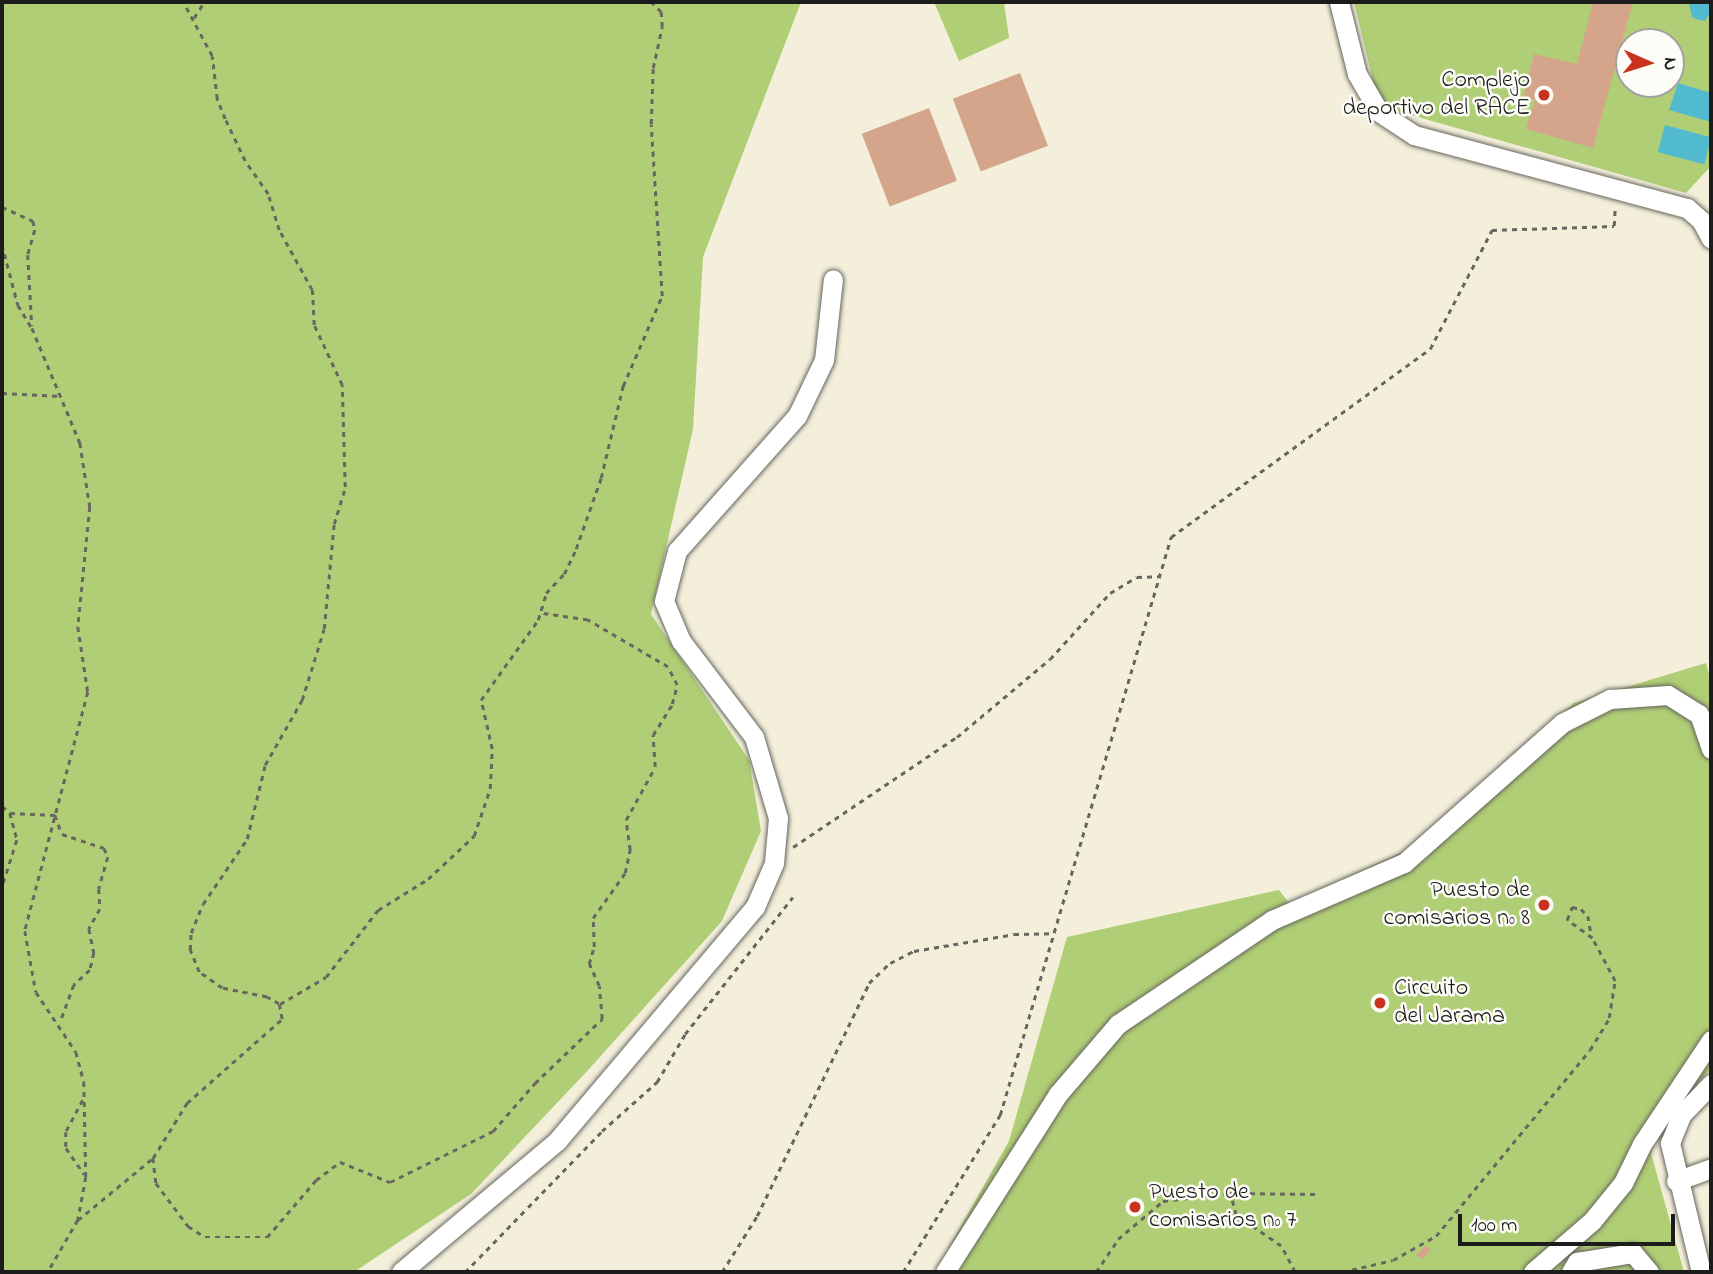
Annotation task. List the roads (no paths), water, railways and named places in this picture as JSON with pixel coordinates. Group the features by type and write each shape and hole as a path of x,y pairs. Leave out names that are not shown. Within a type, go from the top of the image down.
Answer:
{"street":[{"path":"1339,2 1357,74 1379,112 1414,135 1706,214 1711,239"},
{"path":"401,1272 557,1141 755,907 774,863 778,818 754,737 681,641 664,601 677,551 797,416 824,360 833,279"},
{"path":"945,1272 1058,1094 1118,1024 1272,920 1404,863 1563,723 1609,699 1668,695 1699,714 1711,749"},
{"path":"1533,1272 1592,1221 1623,1183 1642,1144 1711,1040"},
{"path":"1701,1272 1670,1157 1672,1130 1711,1084"},
{"path":"1676,1181 1711,1168"},
{"path":"1570,1272 1577,1262 1633,1253 1649,1272"}],"water":[{"path":"1673,2 1710,2 1710,13 1705,21 1699,20 1692,17 1689,3"},
{"path":"1685,85 1711,93 1711,122 1669,110 1673,98 1685,98"},
{"path":"1665,125 1711,137 1704,164 1658,152"}],"place":[{"name":"Complejo deportivo del RACE","path":"1544,95"},
{"name":"Puesto de comisarios nº 8","path":"1544,905"},
{"name":"Circuito del Jarama","path":"1380,1003"},
{"name":"Puesto de comisarios nº 7","path":"1135,1207"}]}
